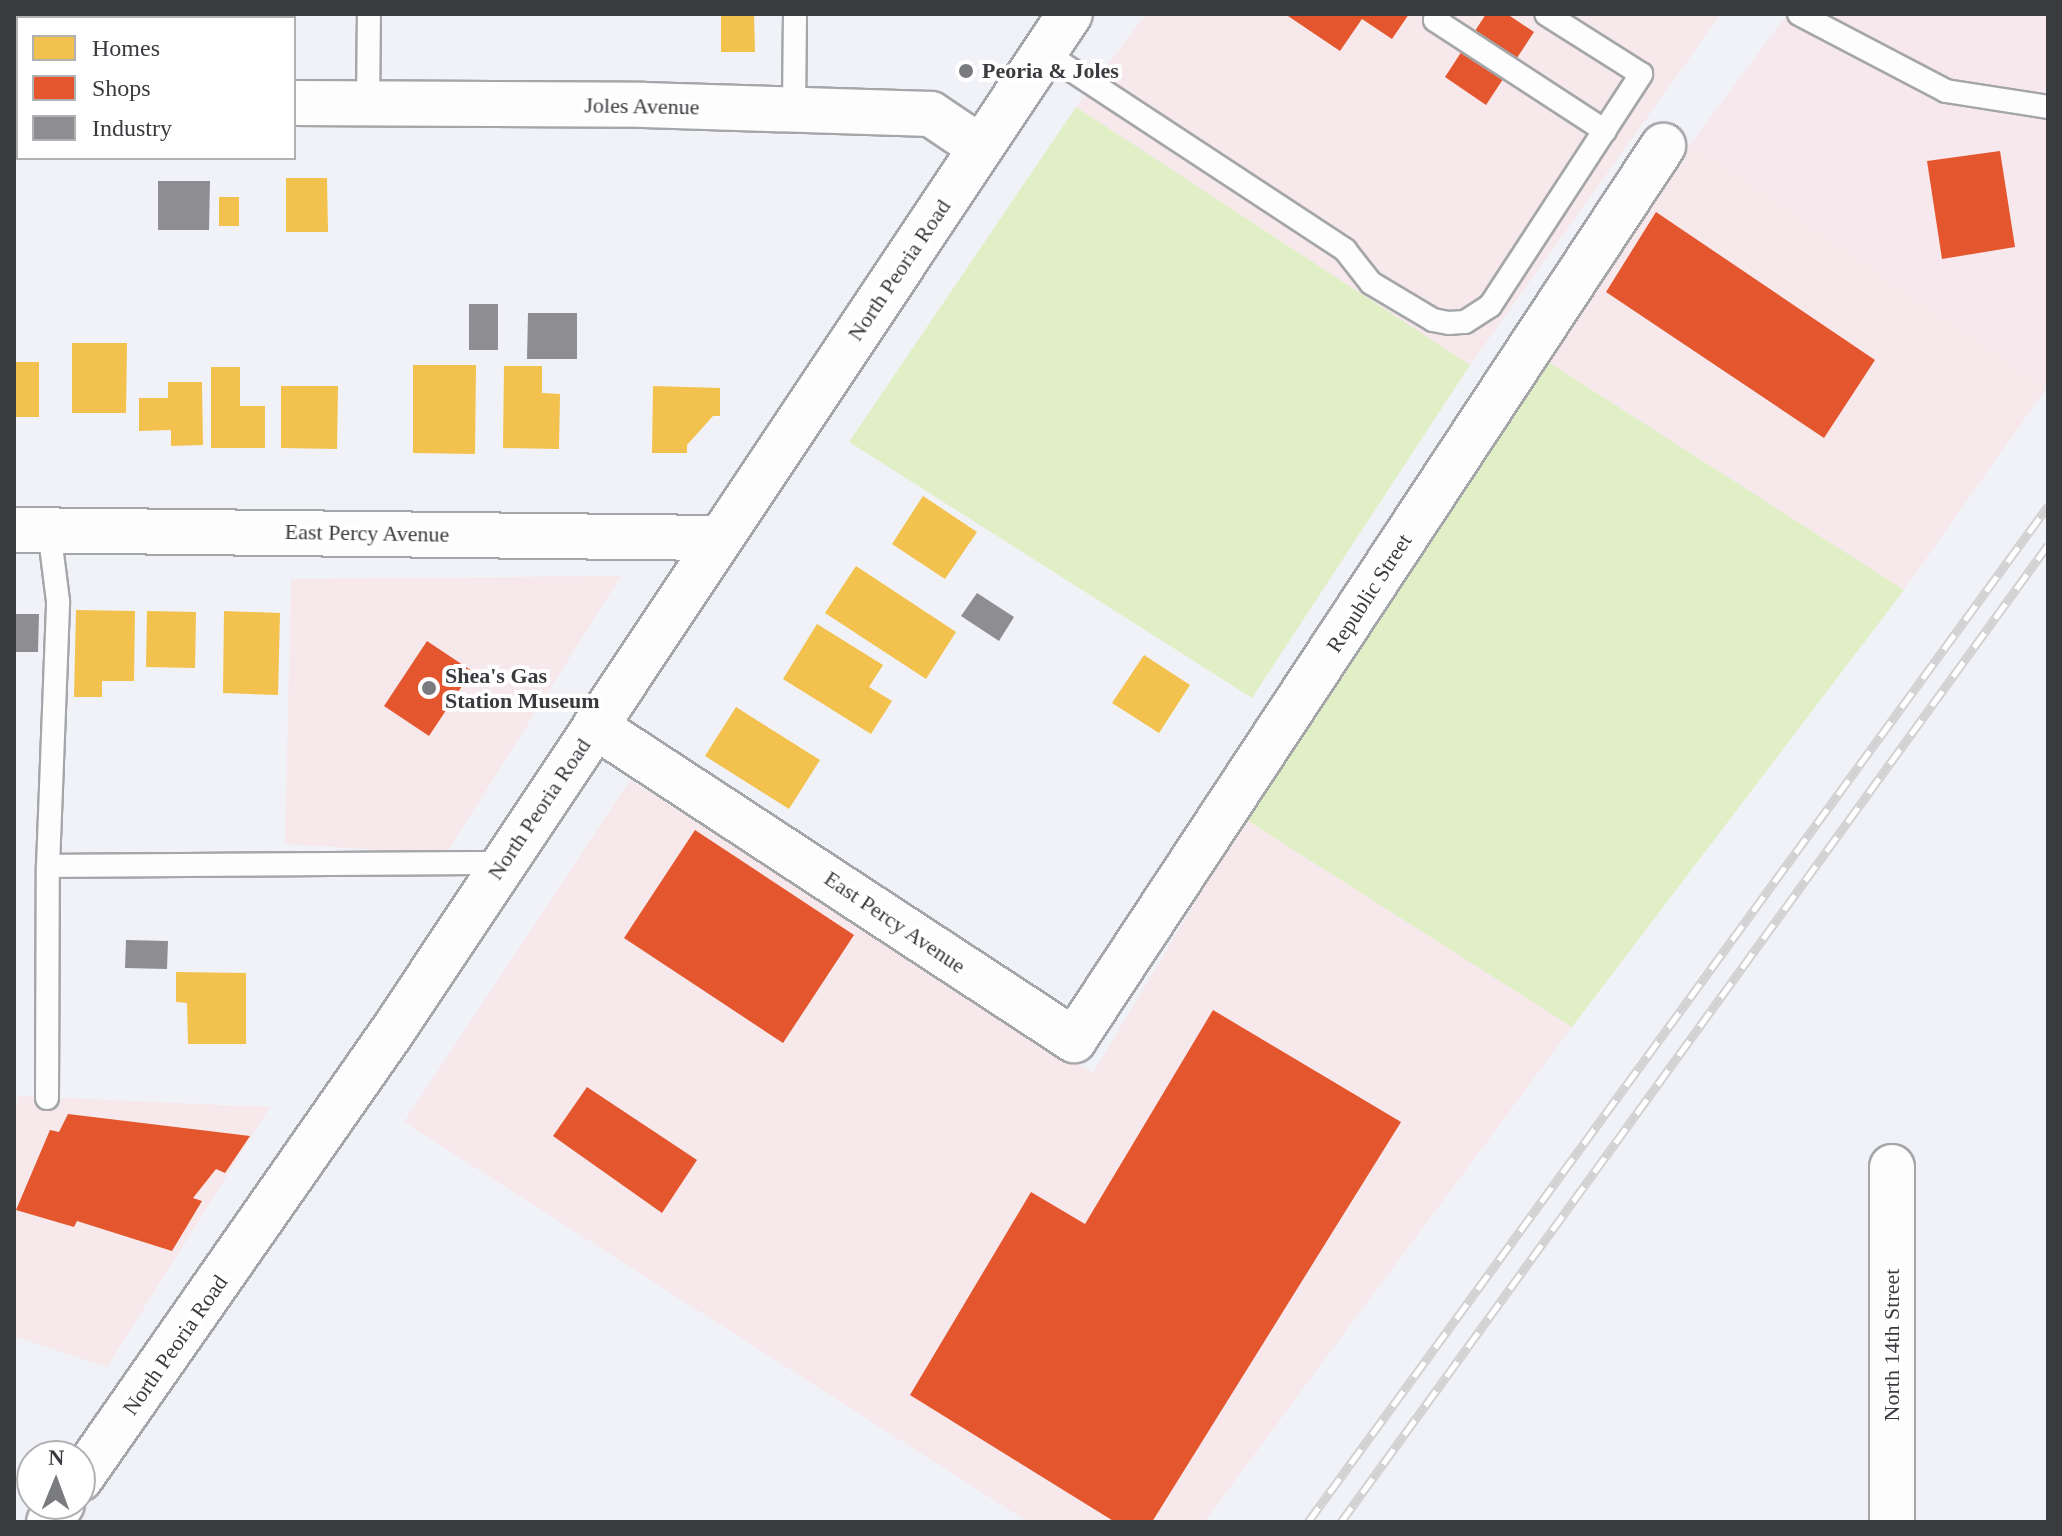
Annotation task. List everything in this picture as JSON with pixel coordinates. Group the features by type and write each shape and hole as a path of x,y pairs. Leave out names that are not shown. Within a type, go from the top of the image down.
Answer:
{"street":[{"name":"North Peoria Road","path":"96,1456 380,1050 1070,14"},
{"name":"Joles Avenue","path":"296,103 794,109 931,114 980,147"},
{"name":"Republic Street","path":"1074,1040 1663,146"},
{"name":"East Percy Avenue","path":"31,530 720,538"},
{"name":"East Percy Avenue","path":"595,726 1074,1040"},
{"name":"North 14th Street","path":"1892,1167 1892,1522"}],"lane":[{"path":"368,104 369,14"},
{"path":"794,109 795,14"},
{"path":"1439,14 1435,20 1605,131"},
{"path":"1044,52 1345,250 1371,283 1433,320 1465,322 1490,306 1641,74 1546,14"},
{"path":"1799,14 1946,91 2048,107"},
{"path":"31,530 58,601 48,866 47,1098"},
{"path":"48,866 503,863"}],"shaded area":[{"path":"1146,14 1721,14 1470,365 1076,107"},
{"path":"1787,14 2048,14 2047,387 1692,142"},
{"path":"1692,142 2047,387 1904,590 1542,358"},
{"path":"621,576 446,854 285,844 291,579"},
{"path":"630,780 1093,1073 1245,819 1572,1027 1204,1522 1028,1522 404,1122"},
{"path":"18,1096 270,1107 107,1367 14,1336 14,1121"}],"green space":[{"path":"1076,107 1470,365 1252,698 849,442"},
{"path":"1542,358 1904,590 1572,1027 1245,819"}],"building: Homes":[{"path":"721,14 754,14 755,52 721,52"},
{"path":"286,178 327,178 328,232 286,232"},
{"path":"219,197 239,197 239,226 219,226"},
{"path":"72,343 127,343 126,413 72,413"},
{"path":"14,362 39,362 39,417 14,417"},
{"path":"413,365 476,365 475,454 413,453"},
{"path":"504,366 542,366 542,393 560,394 559,449 503,448"},
{"path":"211,367 240,367 240,406 265,406 265,448 211,448"},
{"path":"168,382 202,382 203,445 171,446 171,430 139,431 139,398 168,398"},
{"path":"281,386 338,386 337,449 281,448"},
{"path":"653,386 720,388 720,416 713,416 687,445 687,453 652,453"},
{"path":"923,496 977,532 945,579 892,544"},
{"path":"856,566 956,632 926,679 825,613"},
{"path":"76,610 135,611 134,681 102,681 102,697 74,697"},
{"path":"147,611 196,612 195,668 146,667"},
{"path":"224,611 280,613 278,695 223,693"},
{"path":"817,624 883,665 869,687 892,701 871,734 783,679"},
{"path":"1144,655 1190,685 1159,733 1112,703"},
{"path":"736,707 820,760 789,809 705,756"},
{"path":"176,972 246,973 246,1044 188,1044 187,1003 176,1002"}],"building: Shops":[{"path":"1285,14 1409,14 1392,39 1362,19 1340,51"},
{"path":"1486,14 1507,14 1534,32 1486,105 1445,77"},
{"path":"2000,151 2015,247 1942,259 1927,161"},
{"path":"1656,212 1875,360 1824,438 1606,292"},
{"path":"427,641 472,671 429,736 384,706"},
{"path":"695,830 854,935 783,1043 624,938"},
{"path":"1213,1010 1401,1122 1152,1522 1115,1522 910,1395 1031,1192 1085,1224"},
{"path":"587,1087 697,1160 662,1213 553,1136"},
{"path":"68,1114 250,1136 225,1173 216,1169 193,1198 202,1201 172,1251 77,1221 74,1227 16,1210 50,1130 59,1132"}],"building: Industry":[{"path":"158,181 210,181 209,230 158,230"},
{"path":"469,304 498,304 498,350 469,350"},
{"path":"528,313 577,313 577,359 527,359"},
{"path":"977,593 1014,617 999,641 961,616"},
{"path":"14,614 39,614 38,652 14,652"},
{"path":"126,940 168,941 167,969 125,968"}],"railway":[{"path":"1308,1522 2048,506"},
{"path":"1341,1522 2048,545"}],"place":[{"name":"Peoria & Joles","path":"966,71"},
{"name":"Shea's Gas Station Museum","path":"429,688"}]}
